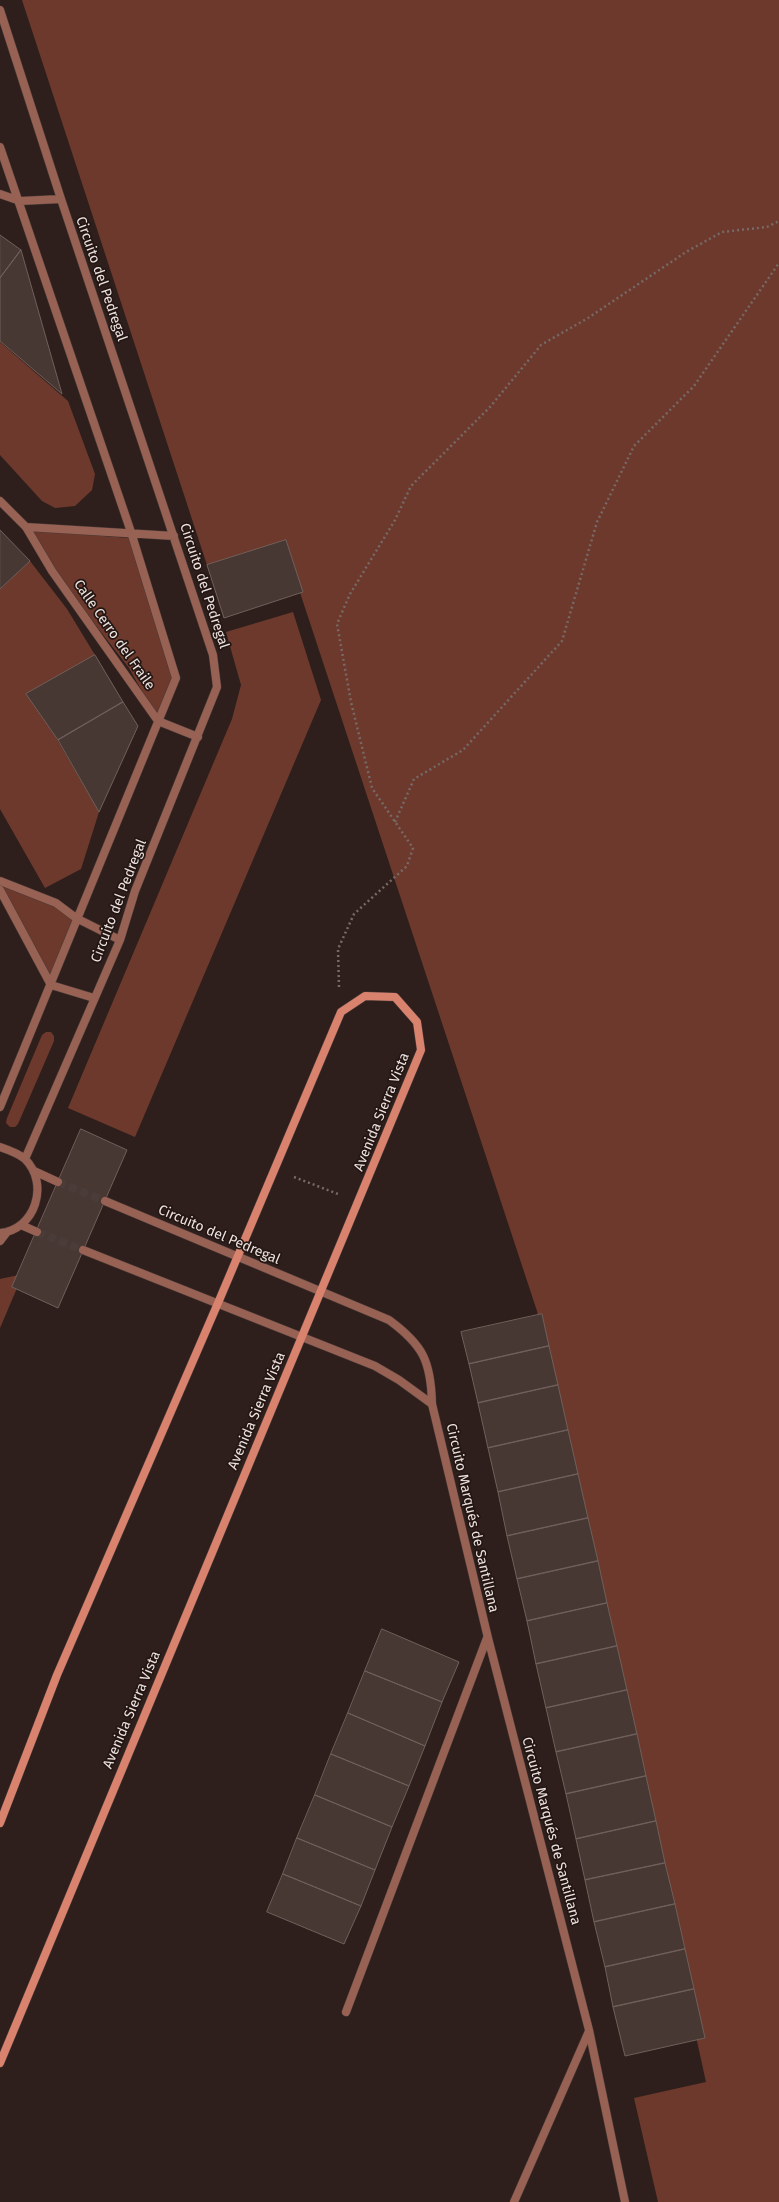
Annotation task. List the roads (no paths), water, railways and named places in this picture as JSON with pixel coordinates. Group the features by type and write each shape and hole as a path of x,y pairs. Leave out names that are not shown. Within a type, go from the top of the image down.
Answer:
{"main road":[{"name":"Avenida Sierra Vista","path":"0,2063 422,1050 417,1022 395,997 365,996 341,1012 237,1257"},
{"path":"0,1823 57,1675 237,1257"}],"street":[{"name":"Circuito del Pedregal","path":"0,10 61,199 213,655 217,687 135,891 120,940 25,1159"},
{"path":"0,147 20,201 130,532 176,678 76,918 51,985 0,1108"},
{"path":"0,194 20,201 61,199"},
{"name":"Calle Cerro del Fraile","path":"0,501 26,527 52,571 158,720"},
{"path":"26,527 130,532 174,536"},
{"path":"158,720 198,737"},
{"path":"0,881 56,902 76,918 120,940"},
{"path":"0,890 51,985 94,998"},
{"path":"0,1147 12,1151 25,1159 34,1171 38,1186 37,1201 31,1214 21,1225 4,1232 0,1241"},
{"path":"34,1171 58,1182"},
{"name":"Circuito del Pedregal","path":"105,1201 322,1292"},
{"path":"21,1225 37,1232"},
{"path":"83,1250 375,1366 399,1380 432,1404"},
{"name":"Circuito Marqués de Santillana","path":"322,1292 389,1320 409,1334 424,1355 432,1378 432,1404 488,1638 590,2030 625,2202"},
{"path":"346,2012 488,1638"},
{"path":"514,2202 590,2030"}],"tunnel":[{"path":"58,1182 105,1201"},
{"path":"37,1232 83,1250"}]}
